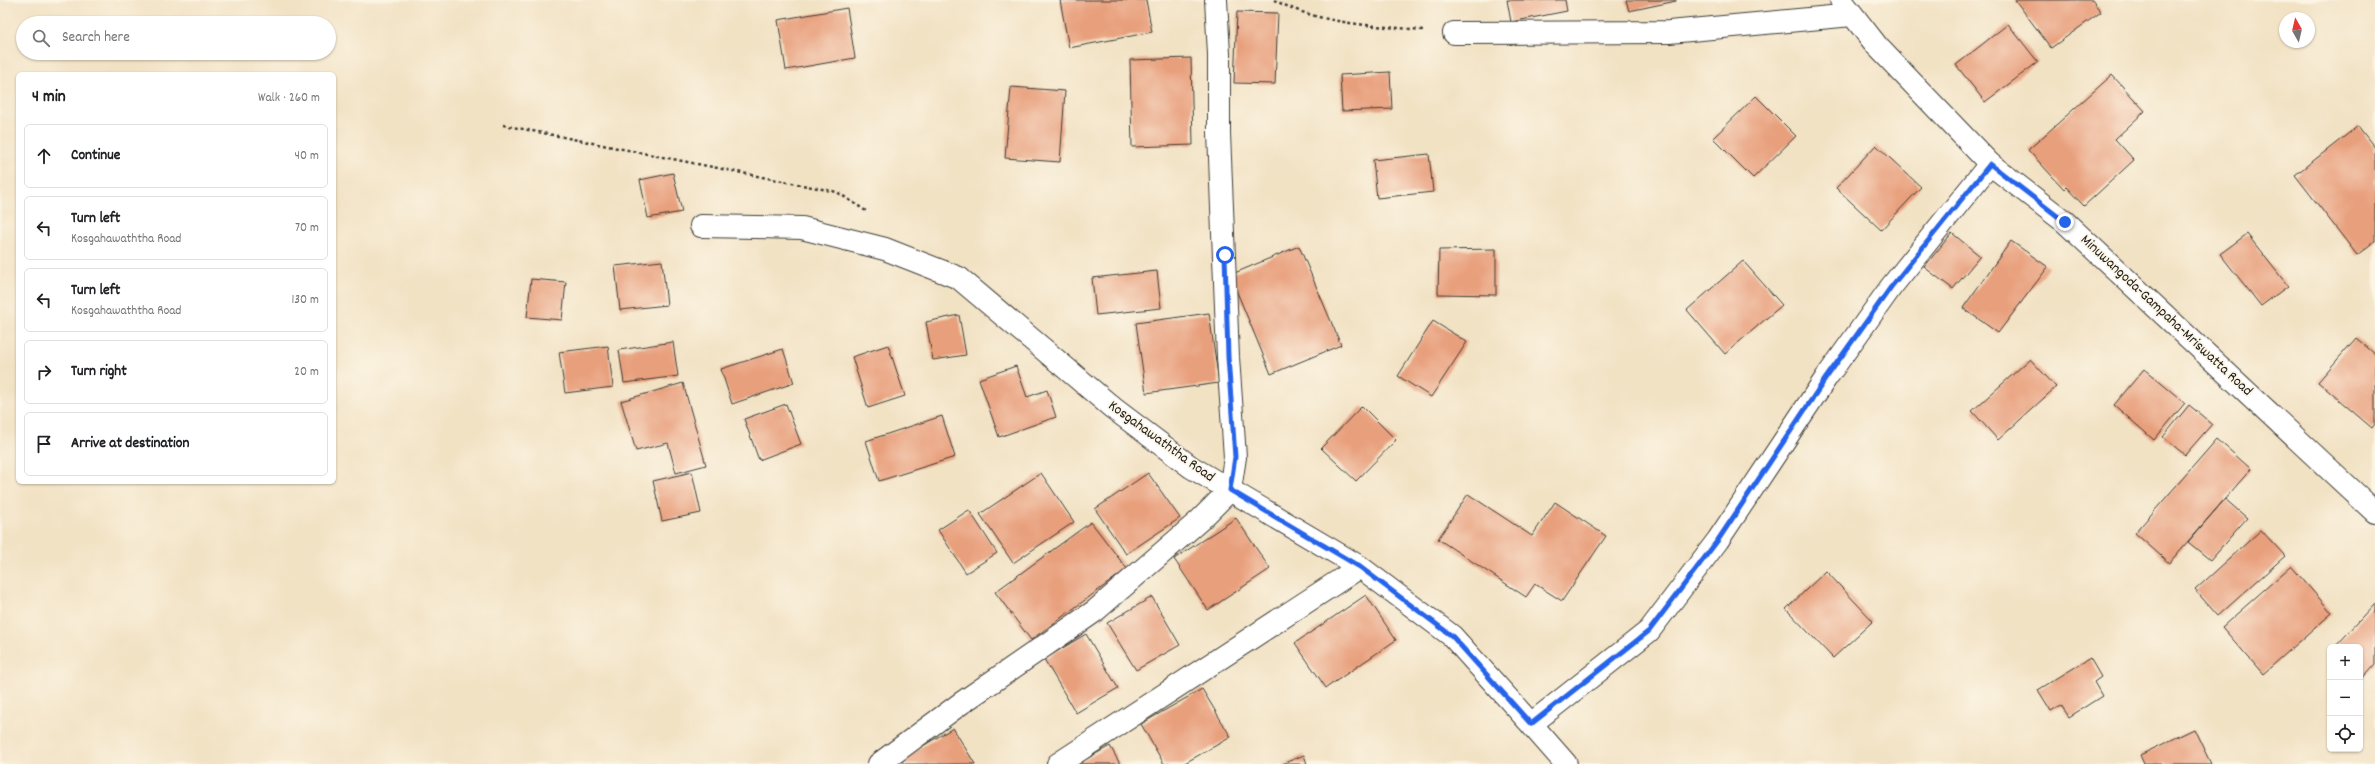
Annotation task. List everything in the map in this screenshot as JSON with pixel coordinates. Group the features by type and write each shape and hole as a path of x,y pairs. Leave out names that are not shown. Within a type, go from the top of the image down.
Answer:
{"street":[{"path":"879,764 960,704 1095,611 1200,520 1230,490 1235,457 1228,357 1219,133 1219,54 1216,0"},
{"path":"1454,33 1669,32 1847,7"},
{"name":"Minuwangoda-Gampaha-Mriswatta Road","path":"1847,7 1877,46 1990,164 2065,222 2375,512"},
{"path":"1531,724 1649,631 1718,540 1826,378 1886,294 1990,164"},
{"name":"Kosgahawaththa Road","path":"701,226 802,228 885,249 959,278 1113,408 1191,467 1360,567 1452,636 1566,764"},
{"path":"1058,764 1360,567"}],"path":[{"path":"1274,0 1295,11 1327,21 1454,33"}],"building":[{"path":"1060,0 1146,0 1152,32 1069,48"},
{"path":"1507,0 1565,0 1567,11 1511,22"},
{"path":"1626,0 1676,0 1676,1 1629,11"},
{"path":"2015,0 2092,0 2101,12 2051,48"},
{"path":"847,8 855,58 786,70 778,20"},
{"path":"1237,12 1278,13 1275,84 1234,83"},
{"path":"2008,24 2038,62 1985,102 1956,65"},
{"path":"1191,58 1193,145 1132,147 1130,60"},
{"path":"1390,72 1392,109 1342,111 1340,75"},
{"path":"2112,75 2145,111 2115,139 2134,160 2084,206 2066,187 2064,189 2028,150"},
{"path":"1011,87 1065,91 1060,162 1005,158"},
{"path":"1756,96 1796,136 1753,178 1713,138"},
{"path":"2358,126 2375,148 2375,241 2357,255 2295,175"},
{"path":"1876,145 1921,187 1881,230 1836,188"},
{"path":"1429,154 1433,192 1377,198 1373,160"},
{"path":"673,173 682,212 648,218 640,180"},
{"path":"1952,233 1980,256 1953,289 1924,267"},
{"path":"2247,234 2288,286 2261,306 2220,254"},
{"path":"2011,241 2048,267 1998,333 1963,308"},
{"path":"1299,246 1341,345 1271,374 1230,275"},
{"path":"1496,249 1496,295 1438,294 1439,250"},
{"path":"662,261 667,305 620,310 615,266"},
{"path":"1743,261 1782,305 1725,354 1687,310"},
{"path":"1157,271 1161,308 1096,315 1092,278"},
{"path":"531,279 566,282 562,320 527,317"},
{"path":"1209,313 1219,383 1146,393 1136,323"},
{"path":"959,315 966,355 933,360 926,322"},
{"path":"1433,321 1467,342 1431,397 1398,376"},
{"path":"2356,338 2375,354 2375,424 2372,428 2318,382"},
{"path":"673,342 678,376 624,383 619,350"},
{"path":"888,345 905,396 868,408 852,357"},
{"path":"608,346 613,387 565,393 559,352"},
{"path":"783,349 794,383 732,404 721,369"},
{"path":"2030,359 2056,387 1998,440 1972,411"},
{"path":"1016,366 1027,397 1047,390 1056,417 999,437 979,379"},
{"path":"2144,369 2185,403 2154,440 2114,405"},
{"path":"683,383 706,465 676,473 668,443 636,451 621,401"},
{"path":"786,404 801,444 759,460 744,419"},
{"path":"2189,405 2212,424 2185,455 2163,437"},
{"path":"1362,406 1396,440 1356,481 1321,448"},
{"path":"942,416 955,457 879,481 866,441"},
{"path":"2217,439 2251,469 2169,563 2135,533"},
{"path":"692,472 701,513 662,521 653,481"},
{"path":"1041,473 1074,522 1013,563 980,514"},
{"path":"1148,473 1180,518 1126,554 1095,509"},
{"path":"1468,494 1532,536 1555,502 1606,536 1562,601 1535,584 1526,597 1438,539"},
{"path":"2225,499 2247,518 2210,560 2188,542"},
{"path":"969,510 997,553 966,573 938,530"},
{"path":"1236,518 1270,569 1208,610 1174,559"},
{"path":"1091,522 1127,569 1031,640 995,592"},
{"path":"2261,530 2285,556 2218,616 2195,590"},
{"path":"2291,566 2332,613 2263,674 2222,627"},
{"path":"1826,571 1873,621 1833,658 1786,609"},
{"path":"1366,595 1396,640 1326,688 1295,643"},
{"path":"1152,597 1180,645 1136,670 1107,623"},
{"path":"2375,604 2375,664 2363,678 2363,644 2338,644"},
{"path":"1086,634 1118,688 1076,713 1044,659"},
{"path":"2090,658 2101,677 2094,682 2102,696 2069,717 2061,705 2051,711 2038,690"},
{"path":"1202,689 1231,737 1183,764 1164,764 1141,724"},
{"path":"953,728 975,764 904,764 901,759"},
{"path":"2194,729 2211,764 2144,764 2140,755"},
{"path":"1110,746 1120,764 1077,764"},
{"path":"1304,755 1307,764 1282,764"}],"route":[{"path":"1225,255 1228,357 1235,457 1230,490 1360,567 1452,636 1531,724 1563,697 1649,631 1718,540 1826,378 1891,287 1990,164 2065,222"}]}
